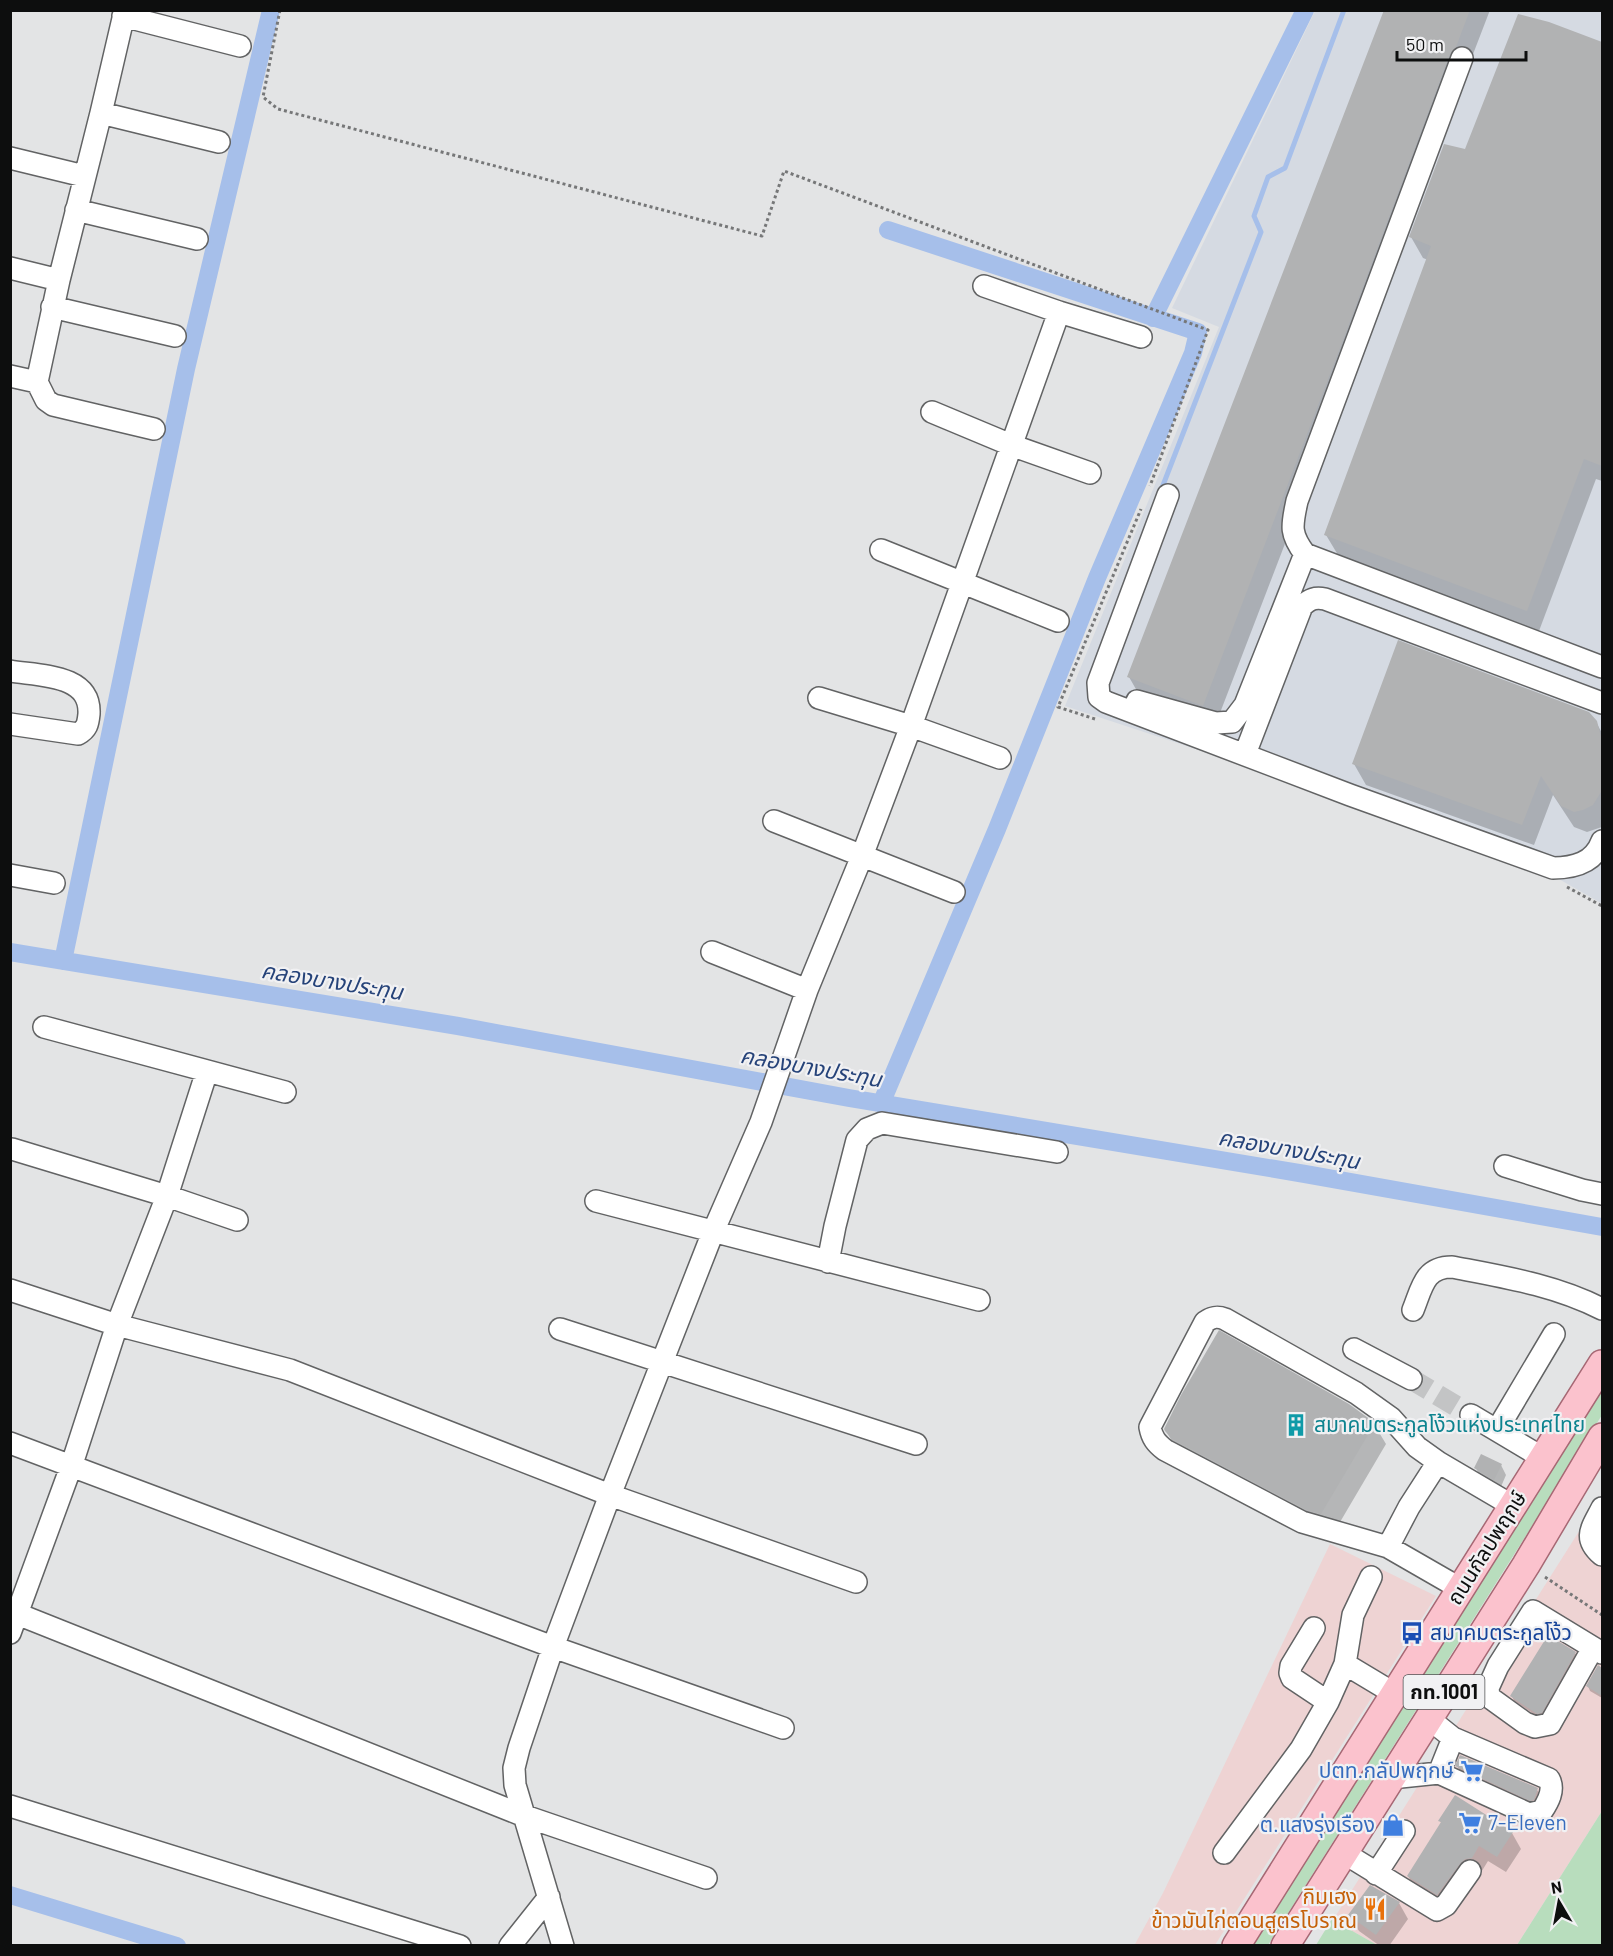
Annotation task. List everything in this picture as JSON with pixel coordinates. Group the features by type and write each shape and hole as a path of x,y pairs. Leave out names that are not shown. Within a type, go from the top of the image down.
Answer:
{"main road":[{"name":"ถนนกัลปพฤกษ์","path":"1236,1946 1602,1364"},
{"name":"ถนนกัลปพฤกษ์","path":"1285,1946 1470,1650 1526,1565 1602,1437"}],"street":[{"path":"154,429 53,405 46,400 37,382 52,307 124,13 240,46"},
{"path":"1462,58 1297,501 1293,521 1295,541 1305,554 1602,667"},
{"path":"101,113 219,142"},
{"path":"10,158 84,176"},
{"path":"76,210 197,239"},
{"path":"10,268 59,280"},
{"path":"984,286 1141,337"},
{"path":"52,307 175,336"},
{"path":"562,1946 549,1896 522,1815 515,1785 514,1768 553,1647 610,1495 713,1232 761,1122 807,990 862,856 911,726 1059,312"},
{"path":"10,376 37,382"},
{"path":"932,412 1011,445 1090,473"},
{"path":"1168,495 1098,683 1099,697 1106,702 1350,795 1553,868 1578,866 1599,849 1602,841"},
{"path":"881,550 1058,621"},
{"path":"1137,701 1216,723 1232,722 1245,705 1305,554"},
{"path":"1245,754 1302,606 1310,599 1317,598 1336,603 1602,703"},
{"path":"10,671 69,681 84,692 89,708 85,730 78,734 10,724"},
{"path":"819,698 911,726 1000,758"},
{"path":"774,821 954,892"},
{"path":"10,875 54,883"},
{"path":"712,952 807,990"},
{"path":"44,1027 285,1092"},
{"path":"10,1634 14,1612 72,1464 117,1324 167,1196 207,1071"},
{"path":"828,1262 857,1140 867,1129 882,1123 1057,1152"},
{"path":"12,1149 167,1196 237,1220"},
{"path":"1505,1166 1602,1194"},
{"path":"596,1201 979,1300"},
{"path":"1413,1310 1426,1278 1440,1267 1452,1267 1541,1285 1570,1293 1602,1309"},
{"path":"10,1290 117,1324 290,1370 610,1495 856,1582"},
{"path":"1461,1589 1388,1547 1302,1522 1165,1450 1156,1443 1150,1427 1205,1322 1210,1318 1225,1319 1332,1378 1383,1412 1417,1447 1449,1470 1513,1506"},
{"path":"560,1329 916,1444"},
{"path":"1497,1430 1554,1334"},
{"path":"1354,1349 1411,1379"},
{"path":"1471,1415 1543,1458"},
{"path":"10,1443 72,1464 553,1647 783,1728"},
{"path":"1388,1547 1409,1507 1438,1462"},
{"path":"1602,1508 1590,1530 1592,1545 1602,1555"},
{"path":"1224,1853 1301,1749 1328,1702 1345,1664 1353,1615 1371,1577"},
{"path":"1508,1592 1533,1611 1598,1651 1550,1724 1542,1727 1525,1724 1489,1697 1488,1688 1498,1666 1533,1611"},
{"path":"14,1612 522,1815 706,1878"},
{"path":"1314,1628 1290,1673 1293,1678 1328,1702"},
{"path":"1470,1650 1498,1666"},
{"path":"1345,1664 1395,1694"},
{"path":"1391,1778 1438,1773 1529,1814 1542,1812 1552,1790 1549,1779 1452,1738 1428,1718"},
{"path":"1438,1773 1452,1738"},
{"path":"10,1806 460,1946"},
{"path":"1376,1874 1404,1831"},
{"path":"1344,1853 1437,1910 1446,1905 1470,1871"},
{"path":"510,1946 549,1896"}],"path":[{"path":"1526,1565 1602,1615"}],"shaded area":[{"path":"1315,11 1602,11 1601,903 1515,854 1065,706 1219,327 1172,308"},
{"path":"1602,1495 1602,1811 1517,1945 1377,1945 1333,1920"},
{"path":"1330,1544 1436,1596 1215,1945 1134,1946 1163,1893"}],"green space":[{"path":"1602,1386 1602,1415 1268,1945 1253,1946"},
{"path":"1602,1811 1602,1945 1517,1945"},
{"path":"1333,1920 1377,1945 1316,1945"}],"building":[{"path":"1384,10 1470,10 1456,47 1450,54 1203,706 1127,677"},
{"path":"1518,14 1549,22 1602,42 1602,466 1584,459 1527,611 1324,535 1431,246 1409,237 1444,144 1465,149"},
{"path":"1398,640 1589,712 1597,721 1602,741 1602,785 1601,792 1593,805 1574,812 1561,806 1541,776 1522,825 1352,764"},
{"name":"สมาคมตระกูลโง้วแห่งประเทศไทย","path":"1219,1330 1349,1404 1375,1423 1321,1514 1307,1510 1172,1439 1165,1431 1181,1395"},
{"path":"1481,1454 1502,1464 1494,1480 1474,1468"},
{"path":"1548,1635 1576,1652 1542,1713 1537,1714 1510,1696"},
{"path":"1598,1665 1602,1668 1602,1696 1586,1686"},
{"path":"1460,1755 1538,1788 1534,1800 1530,1801 1455,1766"},
{"path":"1455,1795 1513,1832 1497,1857 1479,1846 1472,1858 1465,1859 1460,1864 1437,1895 1407,1876"},
{"path":"1370,1885 1400,1902 1376,1935 1348,1915"}],"waterway":[{"path":"63,961 186,369 271,10"},
{"path":"1153,318 1305,10"},
{"path":"1160,493 1261,232 1254,216 1268,177 1285,168 1344,10"},
{"path":"881,1104 997,829 1097,578 1193,353 1198,332 888,230"},
{"name":"คลองบางประทุน","path":"10,952 458,1026 849,1098 1305,1174 1602,1227"},
{"path":"10,1895 177,1946"}],"tunnel":[{"path":"1411,1379 1471,1415"}],"place":[{"name":"สมาคมตระกูลโง้วแห่งประเทศไทย","path":"1296,1425"},
{"name":"สมาคมตระกูลโง้ว","path":"1412,1633"},
{"name":"ปตท.กลัปพฤกษ์","path":"1472,1771"},
{"name":"7-Eleven","path":"1470,1823"},
{"name":"ต.แสงรุ่งเรือง","path":"1393,1825"},
{"name":"กิมเฮง ข้าวมันไก่ตอนสูตรโบราณ","path":"1375,1909"}]}
